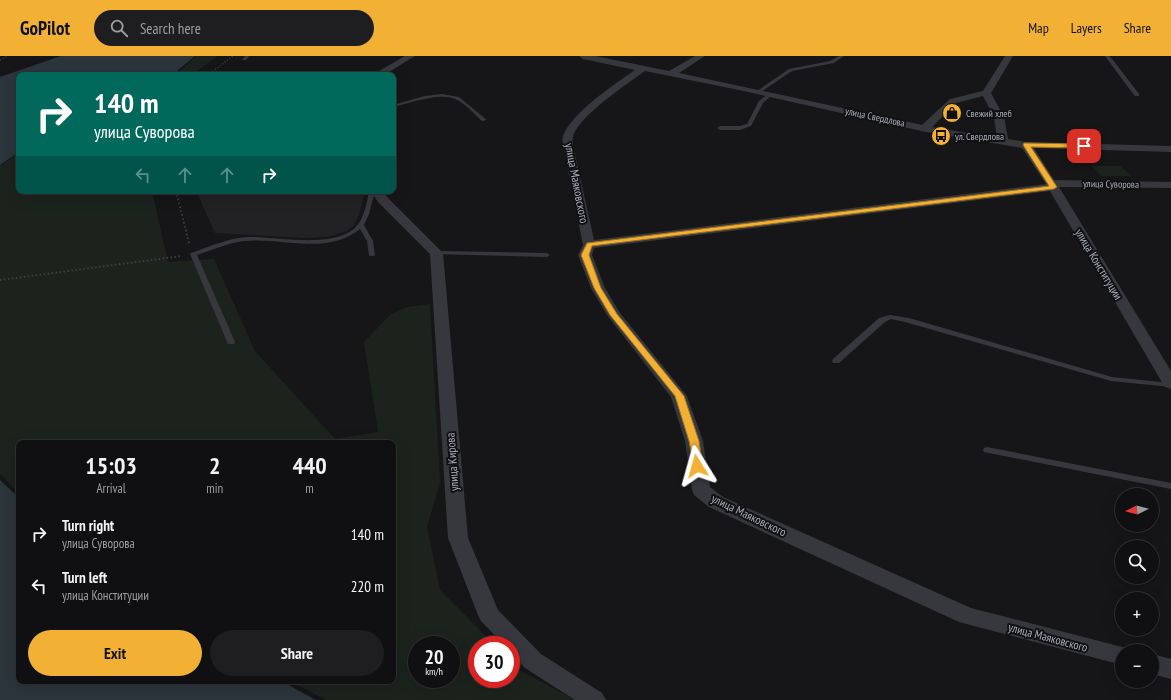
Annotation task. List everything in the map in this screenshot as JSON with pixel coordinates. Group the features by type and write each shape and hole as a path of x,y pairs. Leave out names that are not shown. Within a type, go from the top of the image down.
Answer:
{"street":[{"path":"382,72 411,56"},
{"name":"улица Свердлова","path":"583,56 772,94 925,128 1003,142 1026,145 1171,149"},
{"path":"670,74 701,56"},
{"path":"986,94 1009,56"},
{"name":"улица Маяковского","path":"642,69 583,116 568,137 568,145 590,245 585,255 598,288 614,315 679,396 694,441 701,490 716,502 967,616 1115,654"},
{"path":"925,128 953,101 968,96 986,94"},
{"path":"986,94 999,117 1003,142"},
{"name":"улица Конституции","path":"1026,145 1052,185 1171,384"},
{"name":"улица Суворова","path":"590,245 1052,185 1171,185"},
{"path":"379,194 382,199 436,253"},
{"name":"улица Кирова","path":"436,253 458,538 489,615 533,661 594,700"},
{"path":"1159,666 1171,669"}],"lane":[{"path":"760,92 791,70 832,62 842,56"},
{"path":"1107,56 1114,63 1128,85 1137,95"},
{"path":"720,128 740,128 749,125 761,102 772,94"},
{"path":"396,105 441,96 450,96 458,99 484,120"},
{"path":"231,342 192,252 245,239 308,242 329,241 349,234 361,225 371,194"},
{"path":"361,225 370,241 372,255"},
{"path":"436,253 546,255"},
{"path":"836,361 882,320 890,317 914,322 1111,379 1171,384"},
{"path":"987,450 1171,486"}],"path":[{"path":"0,60 8,56"},
{"path":"212,72 233,56"},
{"path":"0,280 192,252 177,194"}],"shaded area":[{"path":"61,56 195,56 176,72 16,72 16,154 0,165 0,77"},
{"path":"197,56 217,56 196,72 178,72"},
{"path":"16,155 16,194 153,194 168,262 214,259 255,351 335,439 378,432 364,342 391,314 407,307 430,304 440,482 427,527 440,590 486,636 468,636 468,688 520,688 520,670 575,700 326,700 296,684 396,684 396,440 16,440 16,491 0,474 0,166"},
{"path":"1091,166 1120,166 1132,176 1102,176"},
{"path":"197,194 364,194 359,215 354,225 347,231 328,237 305,238 215,233"},
{"path":"0,480 16,495 16,684 287,684 316,700 0,700"}],"place":[{"name":"Свежий хлеб","path":"952,113"},
{"name":"ул. Свердлова","path":"941,136"}],"route":[{"path":"697,466 694,441 679,396 614,315 598,288 585,255 590,245 1054,187 1026,145 1084,146"}]}
